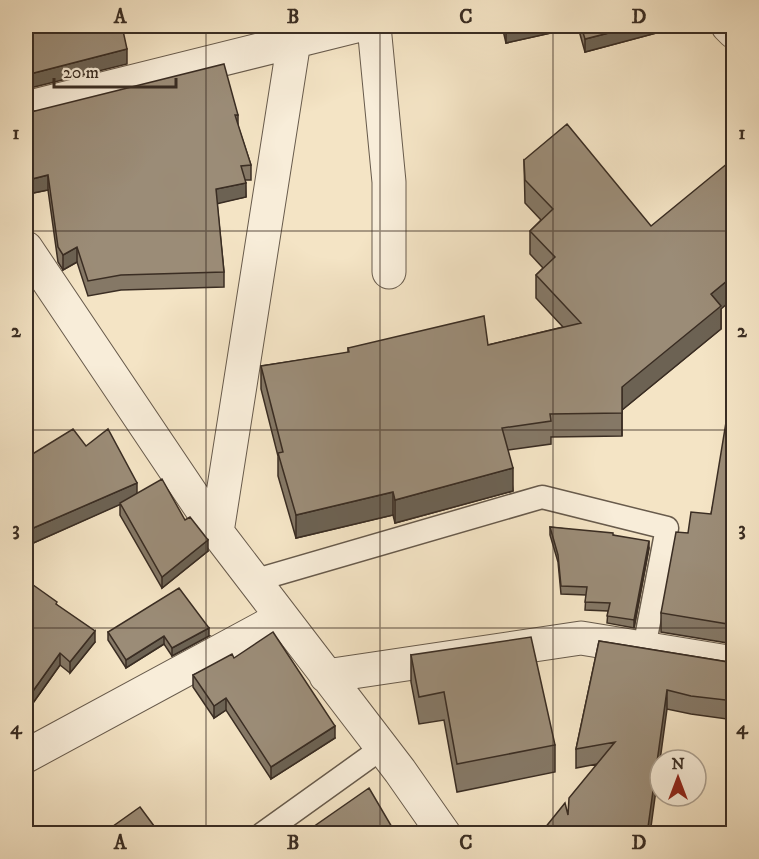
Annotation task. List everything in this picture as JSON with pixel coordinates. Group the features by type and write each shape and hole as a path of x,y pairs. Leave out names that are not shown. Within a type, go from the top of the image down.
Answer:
{"street":[{"path":"26,108 299,33 356,26"},
{"path":"374,26 389,182 389,272"},
{"path":"728,26 734,32"},
{"path":"217,532 299,33"},
{"path":"26,248 217,532 382,748 444,834"},
{"path":"26,756 281,618"},
{"path":"326,676 581,638 734,663"}],"lane":[{"path":"253,581 542,497 667,528 644,648"},
{"path":"262,834 382,748"}],"building":[{"path":"26,26 122,26 127,49 26,75"},
{"path":"505,26 526,26 506,30"},
{"path":"581,26 636,26 585,39"},
{"path":"224,64 238,115 235,115 251,165 241,166 246,183 216,189 224,272 121,275 88,281 77,247 63,255 58,247 48,175 28,180 26,111 31,112"},
{"path":"567,124 651,226 734,158 734,275 711,294 721,306 622,387 622,413 550,414 551,421 502,428 513,468 395,500 393,492 296,515 278,453 283,452 261,366 349,352 348,348 484,316 488,345 581,323 536,275 555,257 530,231 553,209 525,180 524,160"},
{"path":"728,410 734,411 734,625 661,613 676,532 688,533 691,512 711,514"},
{"path":"73,429 86,446 108,429 137,483 31,529 26,521 26,458"},
{"path":"162,479 185,520 190,517 208,540 162,577 120,503"},
{"path":"550,527 613,533 613,535 649,541 634,620 607,616 610,603 585,602 587,587 561,586 558,555"},
{"path":"29,582 95,631 70,662 60,653 28,698 26,696 26,586"},
{"path":"179,588 209,628 172,648 164,636 126,660 108,632"},
{"path":"273,632 335,726 271,767 226,698 214,706 193,675 232,654 234,658"},
{"path":"531,637 555,745 457,764 444,692 419,697 411,655"},
{"path":"599,641 734,663 734,701 691,696 667,690 659,748 648,748 648,808 651,808 648,827 644,834 540,834 565,803 568,815 569,798 615,742 576,749"},
{"path":"369,788 396,834 303,834"},
{"path":"140,807 160,834 102,834"}]}
